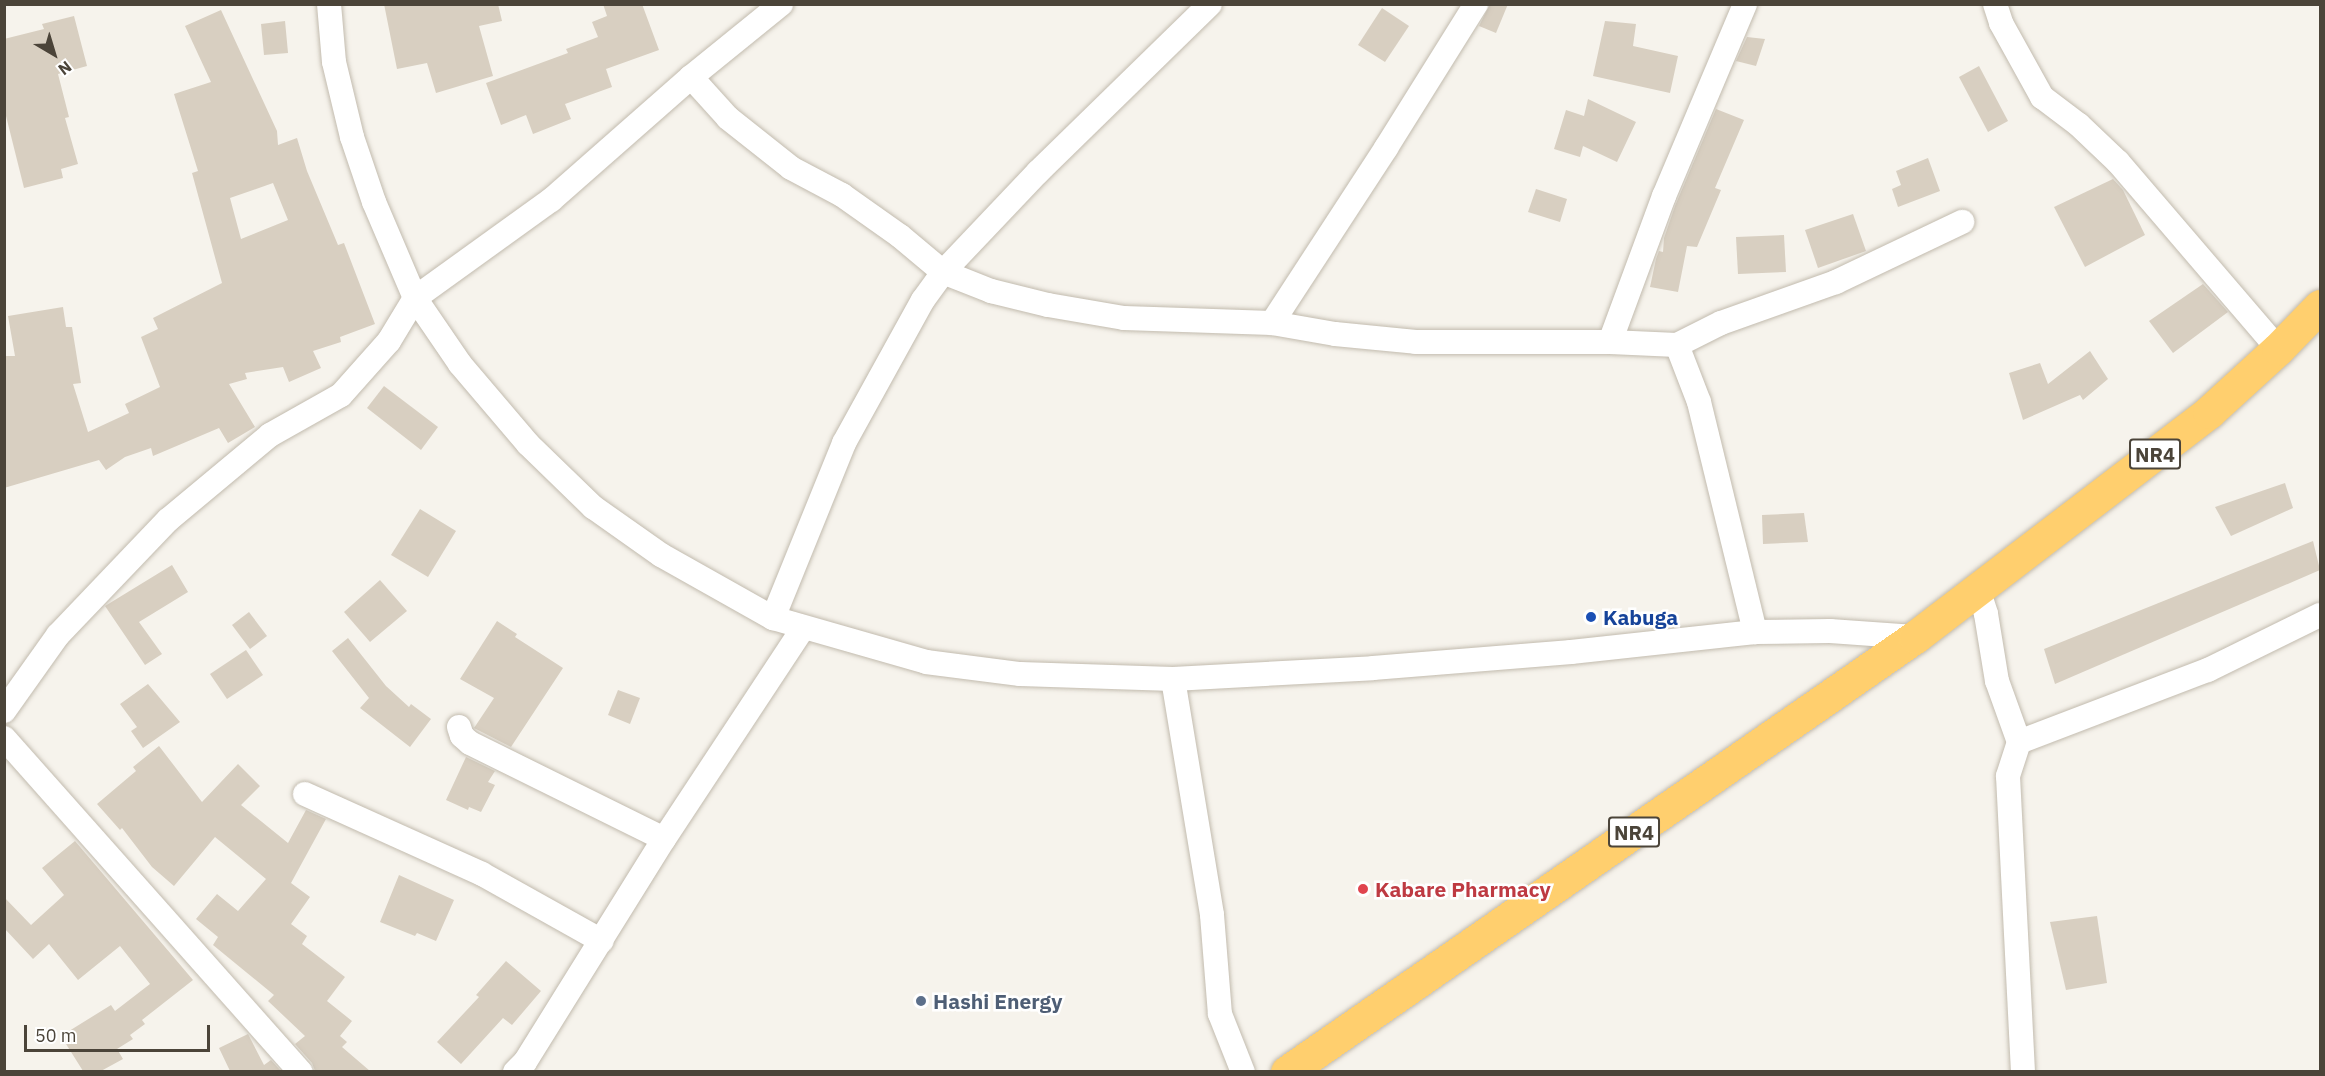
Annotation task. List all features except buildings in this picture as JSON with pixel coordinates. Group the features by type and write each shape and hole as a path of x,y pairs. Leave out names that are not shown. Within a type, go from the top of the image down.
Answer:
{"highway":[{"name":"NR4","path":"1287,1071 1915,637 2209,412 2278,349 2320,306"}],"street":[{"path":"329,4 334,62 352,137 374,201 415,298 460,364 513,426 593,507 661,555 773,618 926,662 1020,674 1173,679 1408,665 1755,632 1830,632 1915,637"},
{"path":"4,711 58,636 168,520 270,435 341,395 389,341 415,298 551,200 691,77 781,4"},
{"path":"773,618 844,442 923,300 943,272 1038,172 1210,4"},
{"path":"1272,322 1386,148 1476,4"},
{"path":"1610,342 1664,196 1745,4"},
{"path":"1995,4 2001,23 2042,97 2079,125 2118,162 2278,349"},
{"path":"691,77 728,118 758,144 791,168 842,195 900,236 943,272 1014,296 1124,318 1272,322 1335,334 1416,342 1610,342 1677,345 1721,323 1836,282 1962,222"},
{"path":"1677,345 1699,402 1755,632"},
{"path":"1978,589 1986,615 1997,681 2019,742 2008,776 2023,1071"},
{"path":"2019,742 2208,670 2320,615"},
{"path":"515,1071 525,1062 664,839 803,628"},
{"path":"1173,679 1212,915 1220,1014 1244,1071"},
{"path":"459,727 462,736 470,743 664,839"},
{"path":"4,738 301,1071"},
{"path":"305,794 482,874 602,941"}],"place":[{"name":"Kabuga","path":"1591,617"},
{"name":"Kabare Pharmacy","path":"1363,889"},
{"name":"Hashi Energy","path":"921,1001"}]}
